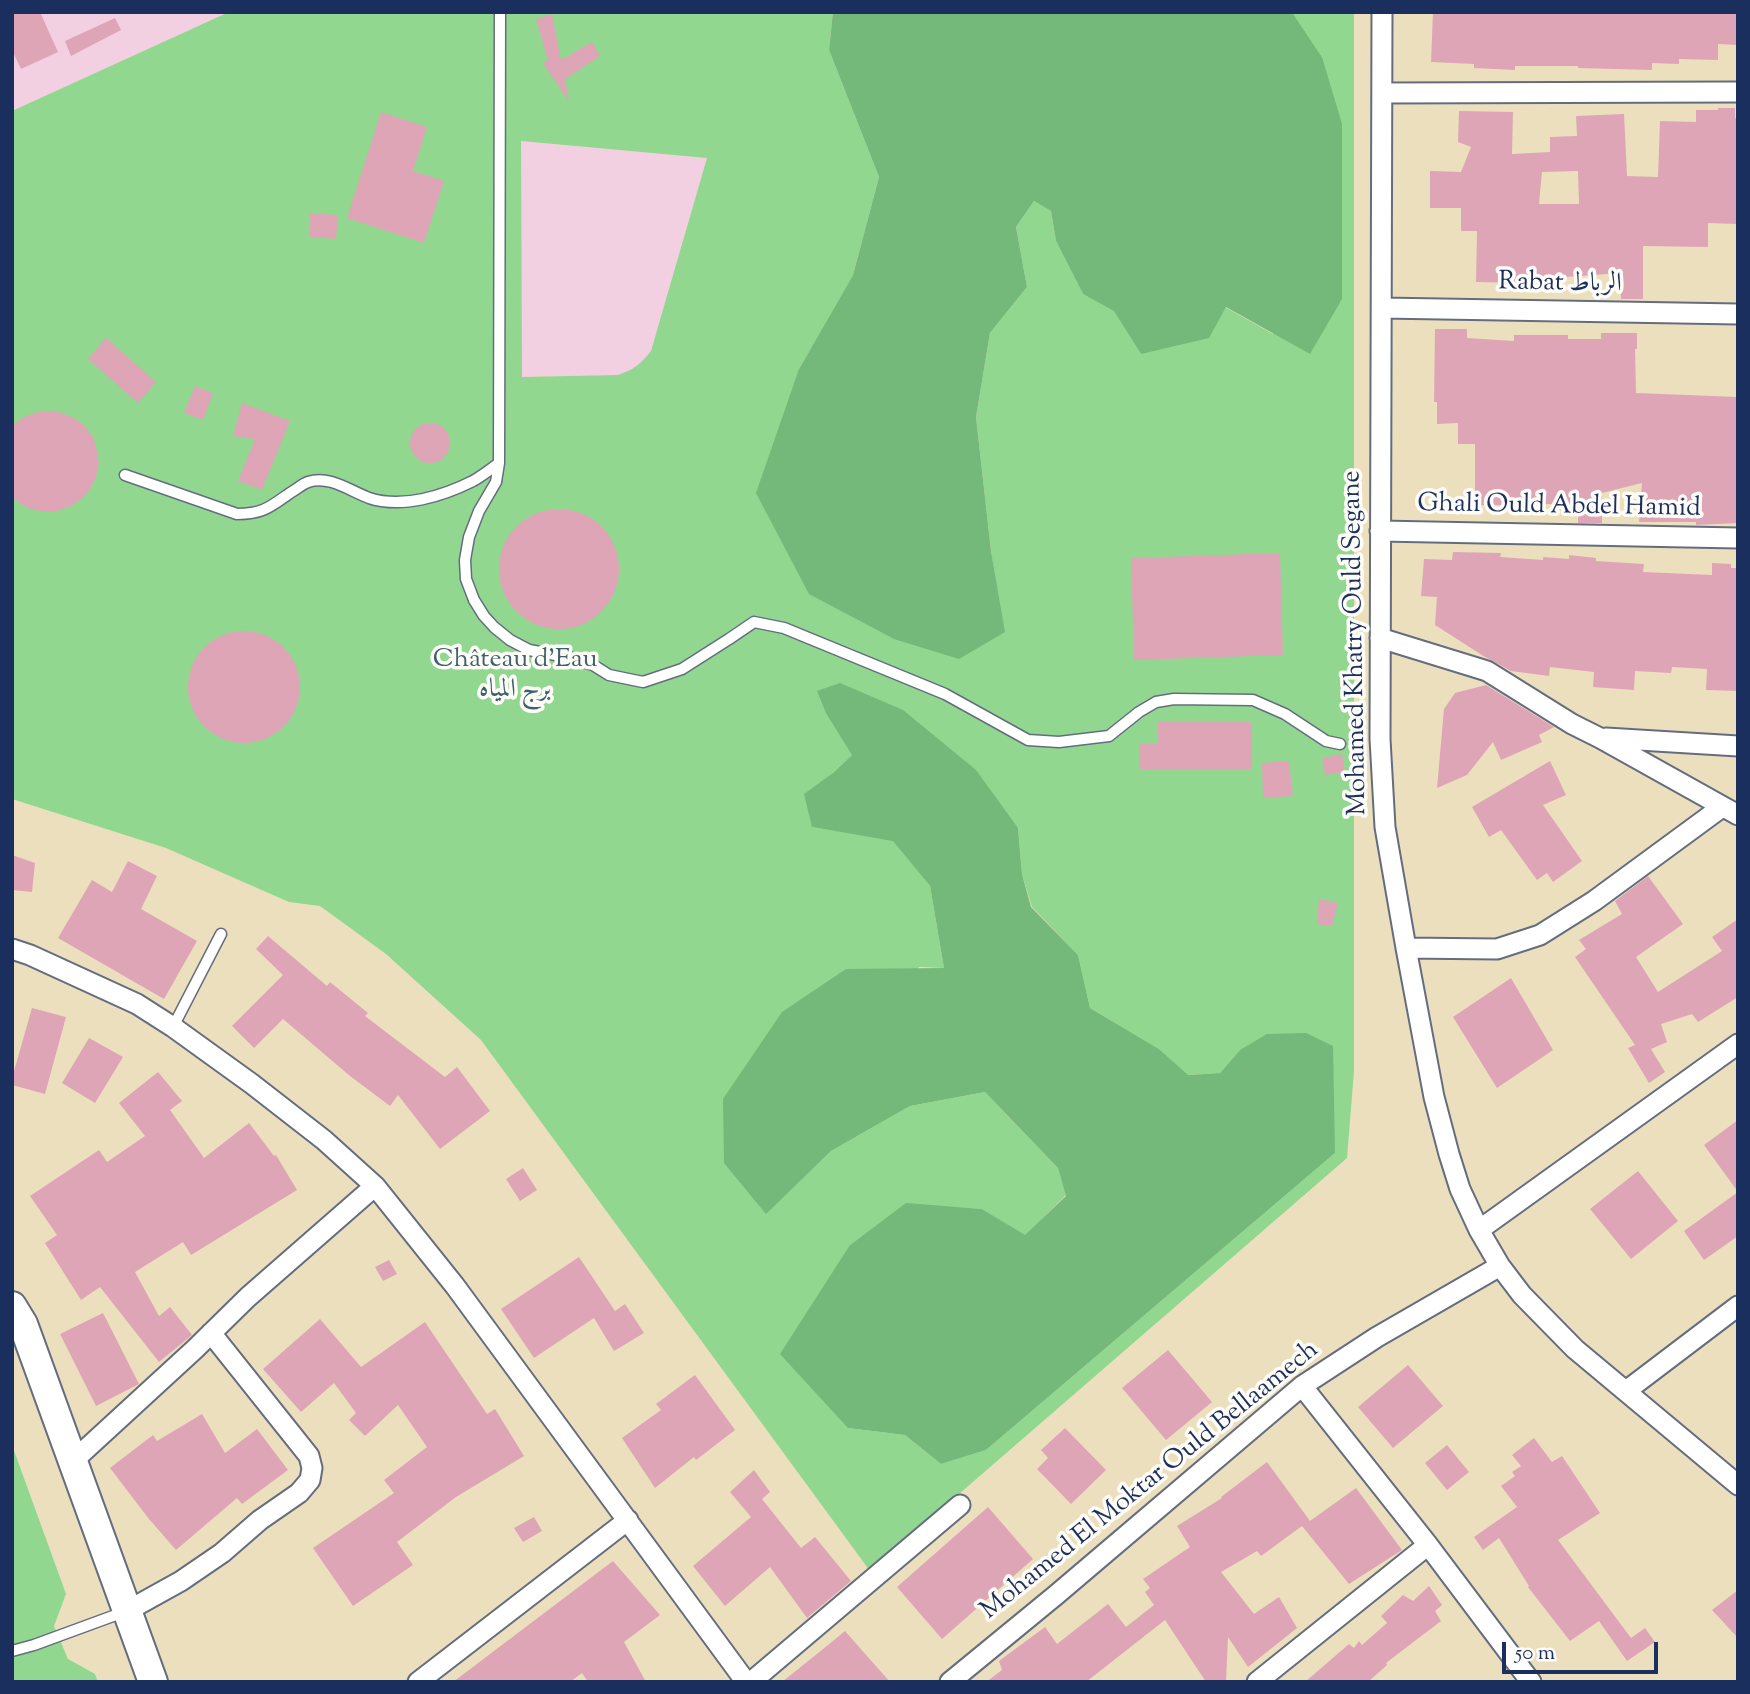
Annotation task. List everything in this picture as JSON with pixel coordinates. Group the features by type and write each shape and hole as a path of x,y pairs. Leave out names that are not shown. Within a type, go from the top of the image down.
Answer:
{"street":[{"name":"Mohamed Khatry Ould Segane","path":"1382,12 1380,738 1385,827 1434,1097 1460,1189 1500,1266 1522,1294 1575,1349 1738,1485"},
{"path":"1382,93 1738,92"},
{"name":"Rabat الرباط","path":"1382,308 1738,314"},
{"name":"Ghali Ould Abdel Hamid","path":"1380,531 1738,537"},
{"path":"1380,638 1487,671 1572,724 1730,811 1541,935 1497,949 1406,948"},
{"path":"1600,738 1738,746"},
{"path":"12,949 137,1004 173,1027 324,1140 375,1186 455,1286 749,1682 960,1505"},
{"path":"1479,1230 1738,1044"},
{"path":"73,1461 248,1297 375,1186"},
{"name":"Mohamed El Moktar Ould Bellaamech","path":"950,1682 1302,1386 1377,1337 1500,1266"},
{"path":"12,1306 23,1324 153,1682"},
{"path":"1626,1391 1738,1306"},
{"path":"127,1611 181,1581 222,1553 260,1520 299,1493 310,1480 312,1468 309,1456 211,1333"},
{"path":"1302,1386 1428,1545 1531,1682"},
{"path":"418,1682 628,1520"},
{"path":"1257,1682 1428,1545"}],"lane":[{"path":"500,12 499,463 496,482 469,537 465,560 466,579 474,600 489,621 510,640 529,650 572,658 593,665 609,675 643,682 681,669 754,622 784,628 945,694 1028,740 1059,741 1110,736 1156,702 1174,699 1253,700 1285,714 1326,741 1340,744"},
{"path":"125,475 237,514 251,514 265,511 309,482 324,480 340,484 370,498 391,502 412,500 455,489 499,463"},
{"path":"173,1027 221,934"},
{"path":"12,1651 127,1611"}],"shaded area":[{"path":"12,12 229,12 12,111"},
{"path":"520,141 707,158 651,351 643,363 631,371 618,375 522,377"}],"green space":[{"name":"Château d'Eau برج المياه","path":"229,12 833,12 829,50 879,177 853,275 799,369 1004,631 991,551 976,417 990,333 1027,287 1016,227 1034,201 1051,211 1056,241 1083,294 1114,310 1141,354 1225,307 1273,334 1322,57 1292,12 1354,12 1354,1071 1347,1158 870,1571 481,1040 386,954 320,906 289,902 166,848 12,799 12,111","holes":["521,141 707,158 651,351 628,371 618,375 522,377","852,755 1018,828 1022,874 1032,907 1078,955 1090,1008 1159,1049 1187,1075 1220,1073 1240,1050 1335,1153 986,1450 941,1464 905,1435 848,1428 850,1245 906,1204 982,1209 1025,1236 1066,1195 1058,1168 985,1092 910,1106 831,1151 766,1213 919,967 944,968 930,886 893,840 812,827 833,773"]},
{"path":"833,12 1292,12 1322,57 1342,124 1342,299 1310,354 1226,307 1209,338 1141,354 1114,311 1083,294 1056,241 1051,211 1034,201 1016,227 1027,287 990,333 976,417 991,551 1005,632 959,659 894,639 809,594 756,493 799,369 853,275 879,177 829,50"},
{"path":"840,683 903,710 976,770 1018,828 1022,874 1031,907 1078,955 1090,1008 1159,1049 1188,1075 1220,1073 1240,1050 1267,1034 1306,1033 1333,1046 1335,1153 986,1450 941,1464 905,1435 848,1428 780,1354 850,1245 906,1203 982,1209 1025,1235 1066,1196 1058,1168 985,1092 910,1106 831,1151 766,1214 724,1163 723,1099 782,1012 846,969 944,968 930,886 893,841 812,827 804,794 852,755 826,713 817,691"},
{"path":"12,1445 66,1594 54,1626 68,1659 95,1674 98,1682 12,1682"}],"building":[{"path":"12,12 40,12 58,52 21,69 12,50"},
{"path":"1433,12 1738,12 1738,45 1718,44 1718,60 1679,59 1679,64 1652,63 1652,70 1578,66 1515,66 1515,70 1474,68 1474,64 1431,62"},
{"path":"552,14 561,60 592,42 600,56 565,79 569,102 543,63 548,60 536,19"},
{"path":"115,18 121,30 71,56 65,41"},
{"path":"1735,108 1735,118 1738,118 1738,224 1708,223 1708,247 1643,246 1643,299 1621,299 1621,273 1520,278 1520,283 1476,282 1477,231 1461,231 1461,208 1430,208 1430,171 1461,172 1471,147 1458,142 1459,111 1513,112 1512,154 1550,152 1550,137 1577,136 1576,116 1624,114 1627,176 1658,177 1660,121 1696,122 1696,110","holes":["1578,171 1579,204 1539,204 1542,172"]},
{"path":"381,112 427,127 413,171 444,181 424,243 347,218"},
{"path":"310,213 338,215 336,239 309,237"},
{"path":"1435,329 1467,329 1467,338 1514,341 1514,335 1568,335 1568,339 1601,339 1601,333 1637,333 1636,393 1738,397 1738,523 1696,525 1696,522 1639,522 1642,483 1602,493 1602,523 1578,523 1578,505 1475,505 1475,444 1458,444 1458,423 1437,424 1437,402 1434,402"},
{"path":"106,338 156,382 138,403 88,359"},
{"path":"195,386 213,393 203,420 184,413"},
{"path":"242,403 290,421 262,490 238,481 255,439 233,436"},
{"path":"48,411 74,418 85,426 93,437 99,463 96,477 83,498 71,506 46,512 31,509 12,497 12,426 34,413"},
{"path":"430,423 444,429 450,443 444,457 430,463 416,457 410,443 416,429"},
{"path":"559,509 582,513 602,526 615,546 619,569 615,592 602,612 582,625 559,629 536,625 516,612 503,592 499,569 503,546 516,526 536,513"},
{"path":"1453,552 1501,553 1500,557 1543,560 1543,557 1569,559 1569,555 1596,558 1596,561 1644,564 1643,572 1712,575 1712,563 1731,564 1731,568 1738,568 1738,691 1706,690 1707,669 1672,667 1671,673 1635,671 1634,690 1593,687 1594,672 1550,667 1549,676 1511,671 1435,625 1437,597 1421,596 1424,559 1452,560"},
{"path":"1280,553 1283,655 1134,660 1131,558"},
{"path":"244,631 265,635 284,647 296,666 300,687 296,708 284,727 265,739 244,743 223,739 204,727 192,708 188,687 192,666 204,647 223,635"},
{"path":"1486,685 1554,727 1539,735 1542,742 1501,760 1493,742 1467,775 1437,788 1444,709 1455,693"},
{"path":"1158,722 1252,722 1252,769 1139,769 1139,744 1158,744"},
{"path":"1342,754 1345,772 1325,775 1322,758"},
{"path":"1289,761 1293,796 1263,798 1262,763"},
{"path":"1550,761 1566,795 1543,805 1582,861 1553,882 1547,873 1537,880 1501,830 1489,837 1472,807"},
{"path":"12,855 35,863 32,892 12,890"},
{"path":"128,861 157,876 141,909 197,941 164,999 58,938 92,880 112,892"},
{"path":"1648,876 1683,924 1636,957 1658,992 1722,951 1712,937 1738,919 1738,997 1698,1022 1692,1014 1661,1024 1667,1042 1651,1049 1665,1072 1649,1083 1628,1048 1635,1045 1575,957 1586,949 1579,940 1622,914 1615,901"},
{"path":"1319,899 1338,903 1332,926 1317,924"},
{"path":"268,936 327,986 330,982 368,1013 365,1016 445,1077 457,1067 490,1111 440,1149 398,1095 390,1106 283,1019 254,1048 232,1026 283,975 256,949"},
{"path":"1511,978 1553,1050 1497,1088 1453,1017"},
{"path":"32,1008 66,1017 45,1094 12,1085"},
{"path":"89,1038 123,1057 95,1103 62,1083"},
{"path":"158,1072 182,1101 170,1110 204,1158 249,1123 274,1156 276,1155 297,1190 191,1255 183,1242 135,1272 159,1316 170,1307 192,1335 159,1362 100,1287 81,1300 45,1243 57,1235 30,1196 99,1150 107,1162 145,1136 119,1103"},
{"path":"1738,1120 1738,1192 1704,1145"},
{"path":"523,1168 537,1190 520,1201 506,1179"},
{"path":"1638,1171 1678,1221 1631,1259 1590,1209"},
{"path":"1738,1192 1738,1236 1704,1260 1684,1231"},
{"path":"579,1257 615,1311 625,1304 644,1333 614,1351 594,1318 534,1358 501,1309"},
{"path":"389,1260 397,1274 383,1281 375,1267"},
{"path":"103,1313 139,1384 96,1406 60,1334"},
{"path":"320,1319 361,1367 425,1322 487,1414 495,1409 524,1456 456,1497 397,1542 413,1565 353,1606 313,1548 394,1493 384,1480 427,1447 398,1405 365,1436 349,1420 356,1413 334,1383 301,1412 263,1369"},
{"path":"1168,1350 1212,1402 1166,1440 1122,1388"},
{"path":"1408,1365 1443,1406 1393,1448 1358,1407"},
{"path":"695,1375 735,1430 696,1460 694,1457 655,1488 622,1438 661,1410 656,1404"},
{"path":"202,1414 225,1453 257,1429 288,1470 242,1504 237,1498 176,1550 110,1468 153,1435 157,1441"},
{"path":"1065,1428 1106,1470 1071,1504 1037,1469 1048,1458 1041,1450"},
{"path":"1534,1438 1552,1462 1562,1456 1600,1513 1558,1540 1631,1638 1645,1628 1655,1642 1627,1661 1599,1621 1570,1641 1528,1587 1499,1538 1483,1550 1474,1537 1517,1507 1501,1486 1515,1476 1512,1472 1521,1466 1512,1455"},
{"path":"1447,1445 1469,1472 1447,1490 1425,1463"},
{"path":"1267,1462 1310,1521 1356,1488 1402,1550 1349,1584 1302,1526 1261,1556 1257,1551 1221,1572 1254,1614 1279,1597 1297,1628 1248,1667 1228,1637 1226,1682 1206,1682 1165,1620 1086,1682 986,1682 1002,1670 999,1661 1045,1627 1057,1644 1108,1604 1126,1627 1154,1605 1145,1592 1150,1588 1143,1579 1190,1547 1177,1526 1222,1498"},
{"path":"754,1470 770,1492 762,1499 801,1548 815,1537 851,1581 807,1618 770,1567 725,1606 693,1566 751,1517 730,1492"},
{"path":"988,1507 1033,1559 942,1639 897,1587"},
{"path":"534,1517 542,1531 523,1542 514,1528"},
{"path":"613,1561 660,1615 624,1642 646,1682 588,1682 582,1673 570,1682 453,1682"},
{"path":"1429,1586 1442,1605 1435,1611 1441,1621 1386,1663 1387,1665 1368,1682 1305,1682 1349,1644 1354,1648 1359,1641 1362,1645 1387,1623 1381,1616 1403,1595 1413,1601"},
{"path":"1738,1590 1738,1638 1712,1610"},
{"path":"845,1631 890,1682 782,1682 833,1641"}]}
